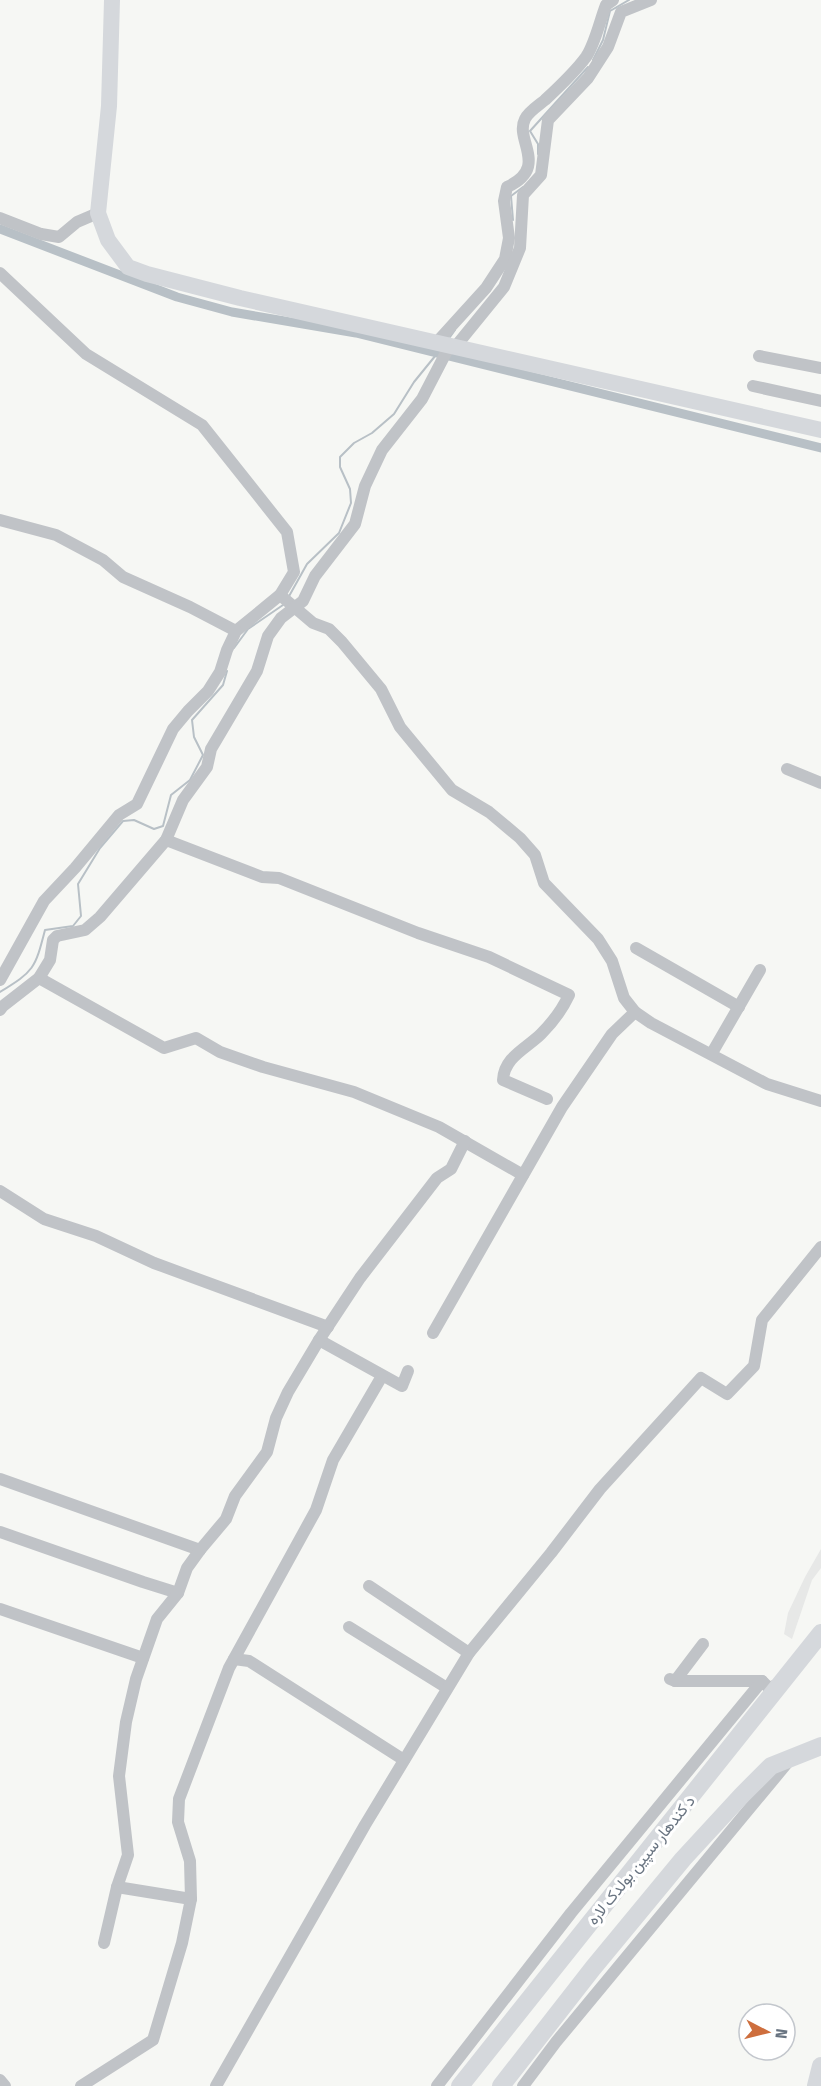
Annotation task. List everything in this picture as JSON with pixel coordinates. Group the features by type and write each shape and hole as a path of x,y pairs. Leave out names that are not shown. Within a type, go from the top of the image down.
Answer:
{"highway":[{"name":"د کندهار سپین بولدک لاره","path":"460,2086 821,1633"},
{"name":"د کندهار سپین بولدک لاره","path":"501,2086 593,1968 683,1859 771,1766 821,1746"},
{"path":"816,2086 821,2066"}],"main road":[{"path":"112,0 109,106 98,213 108,240 128,267 240,298 821,430"}],"street":[{"path":"448,344 504,287 520,248 523,195 541,175 548,120 588,78 608,47 621,12 651,0"},
{"path":"0,980 44,901 119,815 137,804 173,729 208,691 220,672 226,650 236,631 288,602 303,601 315,576 355,524 365,486 382,450 422,399 448,344 505,259 509,238 504,201 507,187 517,182 526,171 529,157 523,130 525,119 587,56 611,1 621,12"},
{"path":"0,218 41,234 59,237 78,222 98,213"},
{"path":"0,273 86,354 202,425 287,532 294,573 288,602 281,618 268,636 257,671 211,749 207,767 183,801 166,840 100,917 85,930 57,936 53,940 50,960 39,978 0,1010"},
{"path":"759,356 821,368"},
{"path":"753,386 821,401"},
{"path":"0,520 56,535 104,560 123,578 236,631"},
{"path":"288,602 313,623 329,629 342,642 381,688 400,727 452,790 489,812 520,838 535,855 544,883 598,939 612,961 624,998 634,1012 767,1084 821,1101"},
{"path":"787,769 821,783"},
{"path":"166,840 262,877 279,878 418,933 489,957 569,995 560,1013 540,1035 513,1057 503,1071 503,1080 547,1099"},
{"path":"636,948 739,1007"},
{"path":"712,1053 760,970"},
{"path":"39,978 164,1048 196,1038 220,1052 263,1067 354,1092 439,1127 523,1175"},
{"path":"433,1333 562,1107 612,1034 634,1012"},
{"path":"104,1943 117,1887 128,1855 119,1776 126,1722 136,1679 157,1619 178,1593 187,1568 226,1519 235,1496 267,1452 276,1418 318,1340 360,1278 437,1178 451,1169 465,1141"},
{"path":"0,1191 44,1220 96,1236 154,1263 328,1327"},
{"path":"216,2086 404,1760 470,1653 600,1489 701,1378 727,1394 754,1366 762,1320 821,1247"},
{"path":"318,1340 402,1386 408,1371"},
{"path":"81,2086 153,2040 182,1942 191,1899 190,1861 178,1822 179,1799 234,1659 316,1510 333,1460 387,1379"},
{"path":"0,1479 200,1550"},
{"path":"0,1532 178,1593"},
{"path":"369,1586 470,1653"},
{"path":"0,1609 143,1658"},
{"path":"349,1627 447,1688"},
{"path":"704,1644 673,1680 762,1682 769,1688 782,1682"},
{"path":"234,1659 249,1661 404,1760"},
{"path":"437,2086 570,1913 762,1682"},
{"path":"523,2086 556,2042 791,1758"},
{"path":"117,1887 191,1899"},
{"path":"0,2080 5,2086"}],"shaded area":[{"path":"821,1549 821,1568 812,1580 792,1639 784,1634 788,1613"}],"waterway":[{"path":"593,60 603,40 610,11 629,0"},
{"path":"538,154 538,144 530,131 588,67"},
{"path":"513,220 511,196 523,187"},
{"path":"0,229 177,297 232,312 356,333 821,448"},
{"path":"450,337 455,330"},
{"path":"288,598 307,564 339,533 351,503 350,489 340,467 340,457 354,443 372,433 394,414 414,382 440,350"},
{"path":"234,648 248,629 283,605"},
{"path":"0,992 32,968 45,930 73,926 81,916 78,884 100,848 123,821 134,820 154,829 163,826 171,795 190,780 203,755 194,737 192,720 223,685 227,671"}]}
